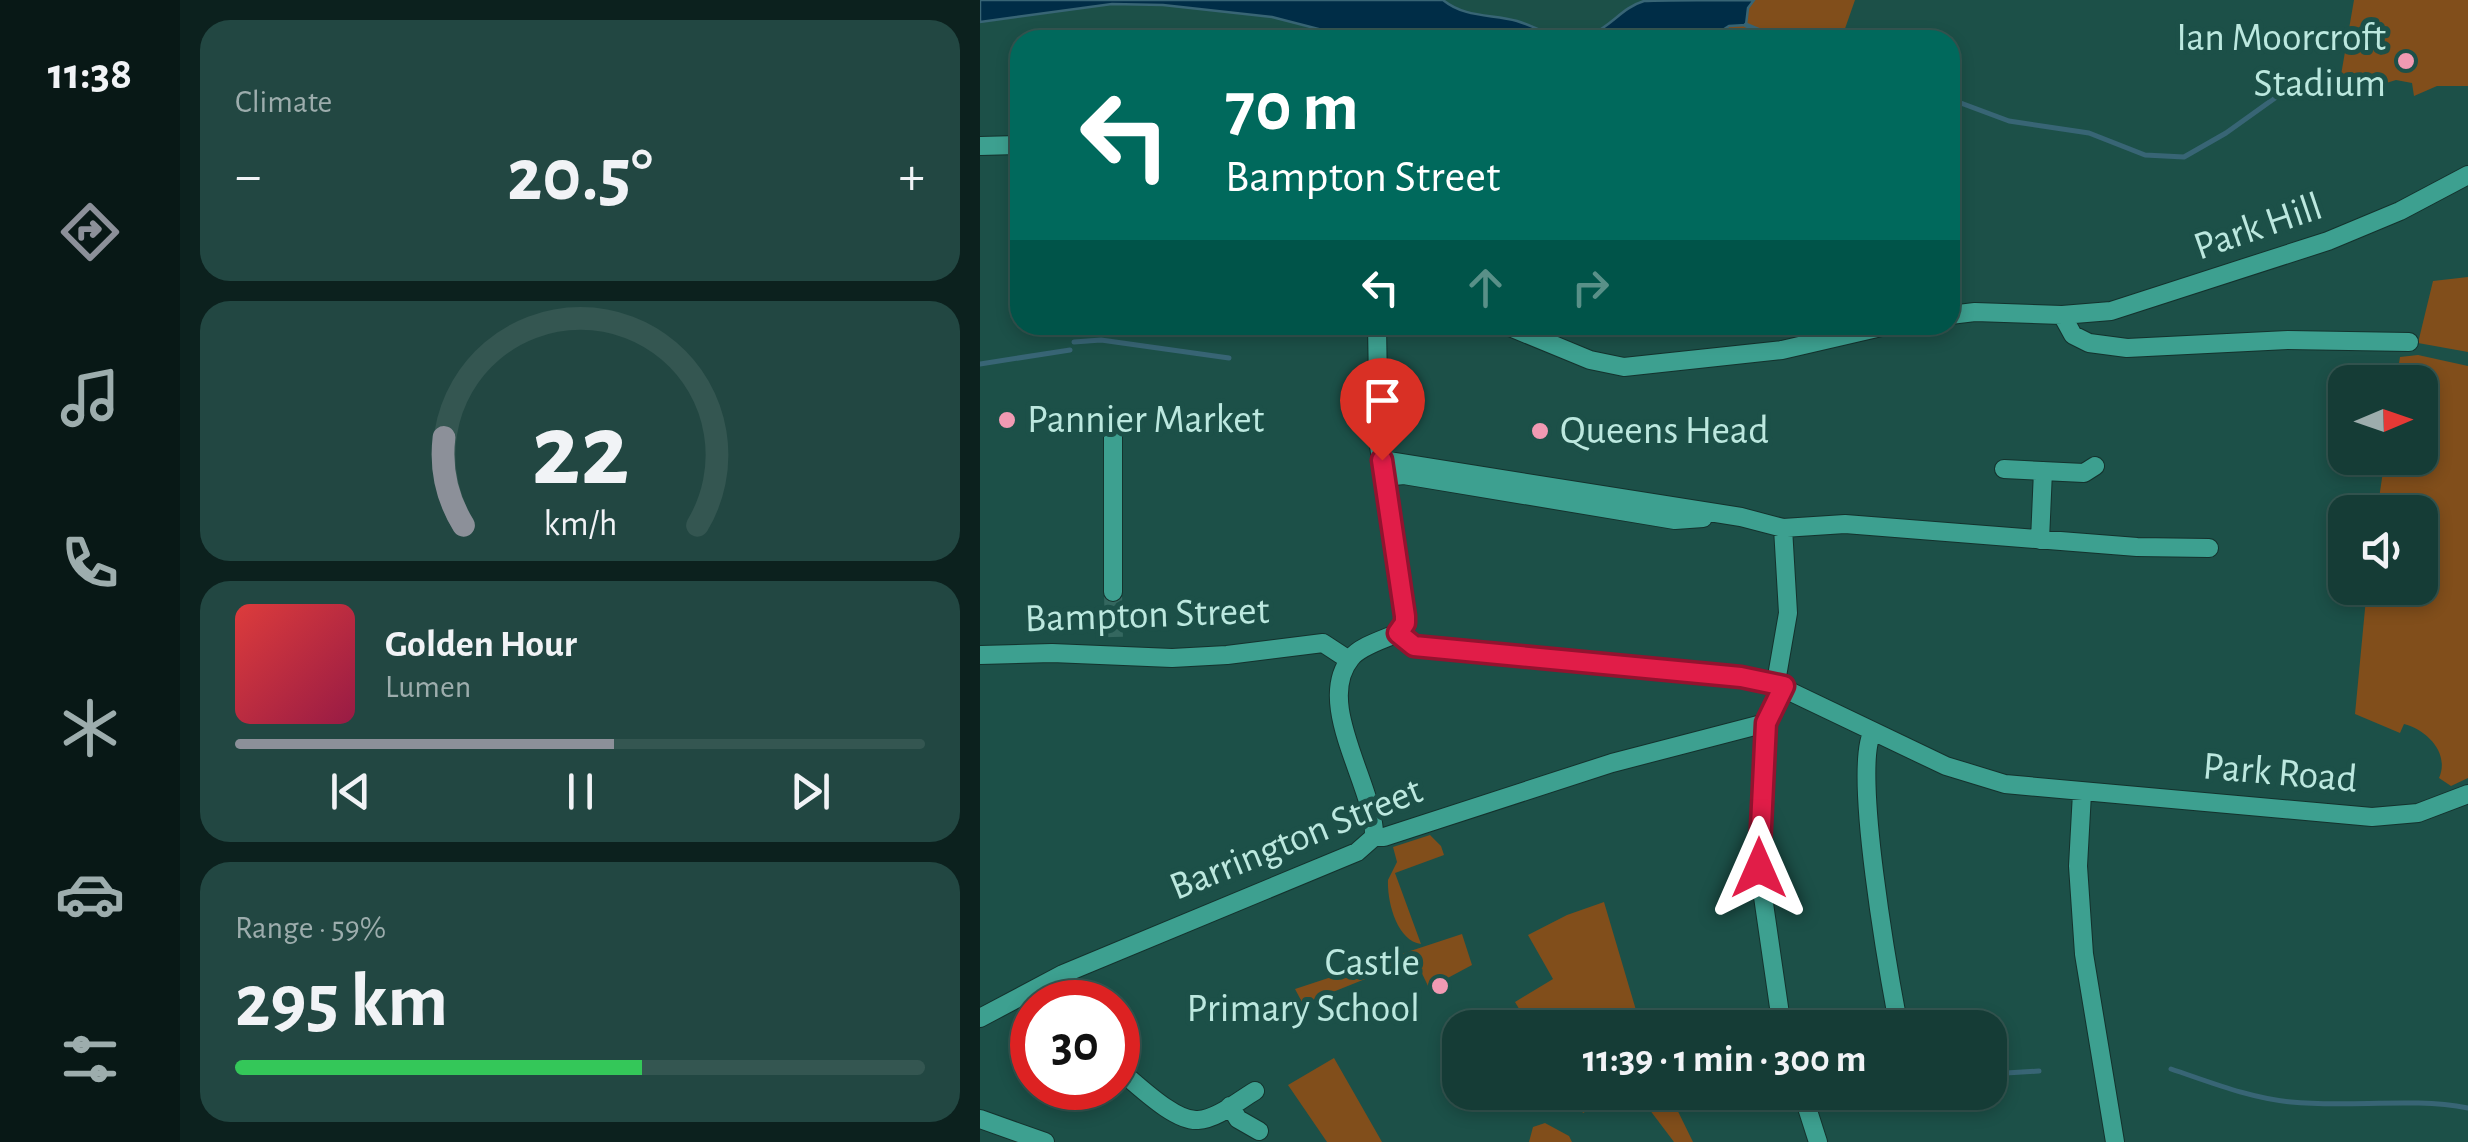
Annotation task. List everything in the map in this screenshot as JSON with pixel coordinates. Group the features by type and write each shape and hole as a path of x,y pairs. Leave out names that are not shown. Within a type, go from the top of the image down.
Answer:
{"street":[{"path":"980,146 1010,145"},
{"name":"Park Hill","path":"1960,314 2062,315 2111,311 2280,258 2400,211 2468,175"},
{"path":"2062,315 2073,334 2088,343 2127,348 2288,340 2409,342"},
{"path":"1374,837 1342,714 1339,685 1356,653 1398,633 1405,623 1383,468 1376,335"},
{"path":"1528,335 1609,365 1642,366 1782,350 1847,335"},
{"path":"1113,421 1113,592"},
{"path":"2004,470 2084,473 2094,466"},
{"path":"1383,468 1718,515 1783,528 1844,524 2181,550 2209,548"},
{"path":"2040,540 2043,471"},
{"path":"1779,1010 1759,868 1766,723 1780,684 1788,613 1783,528"},
{"path":"1398,633 1414,646 1780,684"},
{"name":"Bampton Street","path":"980,655 1113,648 1228,655 1306,642 1332,646 1349,660"},
{"name":"Park Road","path":"1780,684 1872,732 1974,778 2005,784 2372,817 2418,812 2468,794"},
{"name":"Barrington Street","path":"1051,980 1357,852 1374,837 1388,836 1612,763 1766,723"},
{"path":"1872,732 1867,740 1868,796 1883,946 1895,1010"},
{"path":"2082,792 2078,866 2084,954 2115,1142"},
{"name":"Barrington Street","path":"980,1018 1010,1002"},
{"path":"1140,1085 1183,1118 1201,1120 1255,1092"},
{"path":"1230,1106 1238,1118 1258,1130"},
{"path":"1808,1110 1818,1142"},
{"path":"980,1118 1045,1142"}],"shaded area":[{"path":"1754,0 1855,0 1844,30 1723,30"},
{"name":"Ian Moorcroft Stadium","path":"2354,0 2468,0 2468,86 2437,86 2414,96 2412,83 2396,80 2337,98"},
{"path":"2468,277 2468,352 2418,343 2433,281"},
{"path":"2418,355 2468,366 2468,778 2451,786 2439,778 2439,752 2421,731 2404,724 2400,733 2355,714 2365,605 2438,605 2438,495 2380,495 2382,475 2438,475 2438,365 2399,365 2400,357"},
{"path":"1430,835 1444,855 1395,873 1421,944 1400,928 1389,899 1388,880 1397,862 1393,847"},
{"path":"1604,902 1636,1010 1520,1010 1515,1002 1553,979 1528,935"},
{"path":"1462,934 1472,965 1429,988 1415,959 1303,1004 1295,989"},
{"path":"1334,1058 1382,1142 1327,1142 1288,1085"},
{"path":"1650,1110 1677,1110 1693,1142 1674,1142"},
{"path":"1545,1123 1569,1136 1572,1142 1529,1142 1533,1127"}],"water":[{"path":"980,0 1443,0 1469,13 1517,21 1541,30 1322,30 1272,17 1163,5 1112,4 980,22"},
{"path":"1754,0 1748,8 1746,25 1723,30 1600,30 1644,1"}],"waterway":[{"path":"1746,25 1758,30"},
{"path":"1960,103 2009,121 2089,133 2145,155 2184,157 2226,133 2293,85 2305,80 2319,85"},
{"path":"1074,342 1101,340 1229,358"},
{"path":"980,364 1070,350"},
{"path":"2171,1069 2275,1100 2313,1104 2424,1103 2468,1108"},
{"path":"2007,1073 2039,1071"}],"tunnel":[{"path":"1113,592 1114,639"}],"place":[{"name":"Ian Moorcroft Stadium","path":"2406,61"},
{"name":"Pannier Market","path":"1007,420"},
{"name":"Queens Head","path":"1540,431"},
{"name":"Castle Primary School","path":"1440,986"}],"route":[{"path":"1382,460 1405,616 1398,633 1414,646 1741,677 1784,686 1766,723 1759,868"}]}
